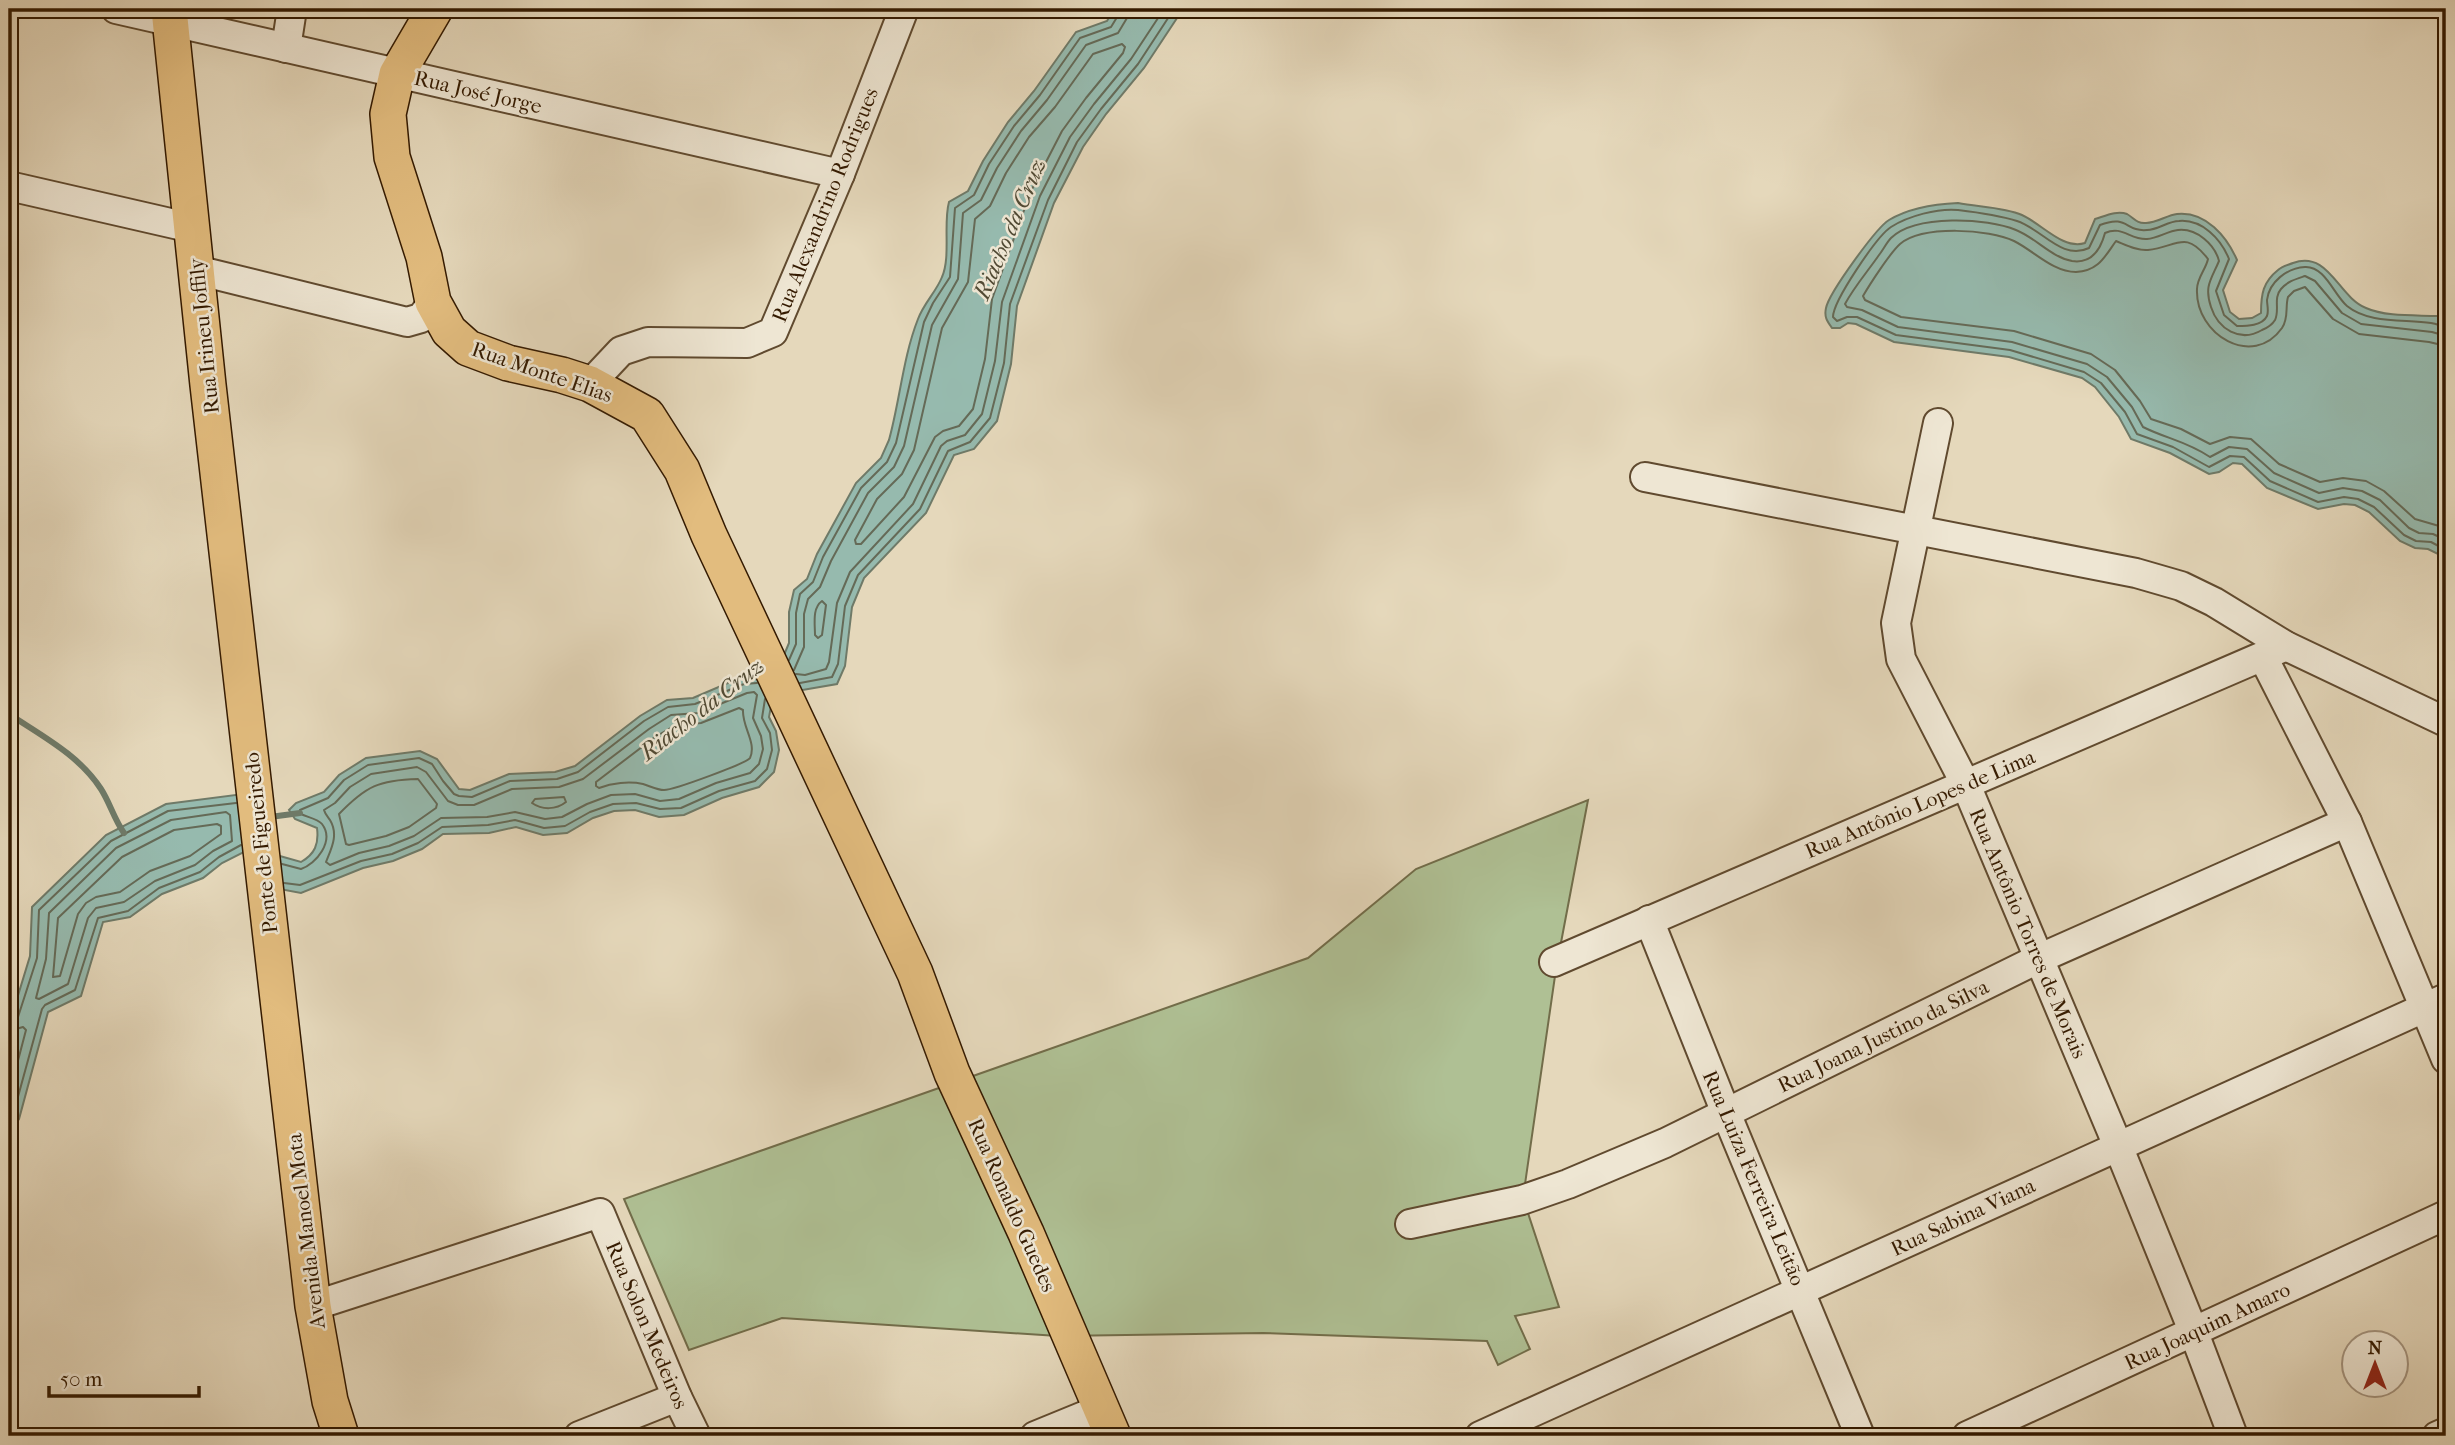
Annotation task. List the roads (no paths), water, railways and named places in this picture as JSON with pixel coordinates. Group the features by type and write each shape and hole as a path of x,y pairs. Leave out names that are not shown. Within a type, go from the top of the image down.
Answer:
{"main road":[{"name":"Rua Monte Elias","path":"435,9 397,74 388,114 392,157 424,257 433,302 449,331 468,348 508,363 590,384 647,415 682,470 709,536"},
{"name":"Rua Irineu Joffily","path":"170,15 240,662"},
{"name":"Rua Ronaldo Guedes","path":"709,536 915,973 952,1073 1027,1233 1107,1422"},
{"name":"Ponte de Figueiredo","path":"240,662 281,1024"},
{"name":"Avenida Manoel Mota","path":"281,1024 313,1306 330,1401 341,1436"}],"street":[{"name":"Rua José Jorge","path":"116,9 170,15 286,48 839,174"},
{"path":"286,48 292,9"},
{"name":"Rua Alexandrino Rodrigues","path":"590,384 621,351 648,342 747,343 773,332 904,9"},
{"path":"9,186 192,228"},
{"path":"197,270 407,322 421,318 433,302"},
{"name":"Rua Antônio Torres de Morais","path":"1938,423 1896,623 1901,659 1966,785 2118,1146 2233,1436"},
{"path":"1645,477 2136,573 2214,602 2275,652 2446,722"},
{"path":"2275,652 2347,822 2436,1003 2446,1059"},
{"name":"Rua Antônio Lopes de Lima","path":"1554,962 2275,652"},
{"name":"Rua Joana Justino da Silva","path":"1410,1224 1522,1200 1568,1184 1665,1143 2038,959 2347,822"},
{"name":"Rua Luiza Ferreira Leitão","path":"1649,920 1860,1436"},
{"name":"Rua Sabina Viana","path":"1486,1435 2436,1003"},
{"name":"Rua Solon Medeiros","path":"313,1306 600,1213 696,1436"},
{"name":"Rua Joaquim Amaro","path":"1967,1436 2446,1215"},
{"path":"579,1436 677,1397"},
{"path":"1035,1436 1107,1422"},
{"path":"2437,1436 2446,1432"}],"water":[{"path":"1114,9 1183,9 1144,68 1083,147 1054,203 1017,306 1011,364 997,421 974,449 954,455 926,513 864,578 852,607 845,666 837,684 773,695 769,717 776,731 779,750 774,772 759,787 722,798 684,815 659,817 635,810 614,811 593,818 567,833 543,835 516,827 489,833 443,834 422,849 393,861 363,868 301,893 274,888 269,853 301,862 310,856 317,844 317,828 295,819 289,810 296,803 324,792 339,775 366,758 420,751 437,759 459,789 470,790 509,774 555,772 575,766 640,716 667,700 693,698 742,677 764,675 782,660 789,643 789,612 794,590 807,579 817,554 856,483 881,458 889,440 913,333 945,269 949,202 968,191 1008,122 1076,32 1107,21"},
{"path":"1958,203 2015,212 2061,240 2077,244 2085,243 2095,219 2111,214 2127,214 2143,223 2177,214 2197,217 2214,227 2237,260 2223,290 2230,312 2239,319 2252,318 2261,313 2264,289 2278,270 2305,261 2316,263 2325,269 2356,302 2366,308 2391,314 2437,316 2446,321 2446,558 2428,549 2415,548 2400,541 2369,512 2355,505 2344,504 2318,509 2267,488 2242,464 2233,463 2219,472 2209,474 2170,453 2131,439 2119,417 2095,387 2082,378 2009,357 1894,342 1856,324 1848,323 1840,328 1832,328 1825,314 1829,300 1854,261 1883,225 1914,210"},
{"path":"243,794 250,849 222,863 203,878 162,894 130,917 103,922 81,996 48,1012 19,1119 9,1134 9,1025 30,956 32,907 106,835 166,804"}],"waterway":[{"path":"9,714 59,747 82,766 101,789 124,833"},
{"name":"Riacho da Cruz","path":"270,817 300,813"}]}
